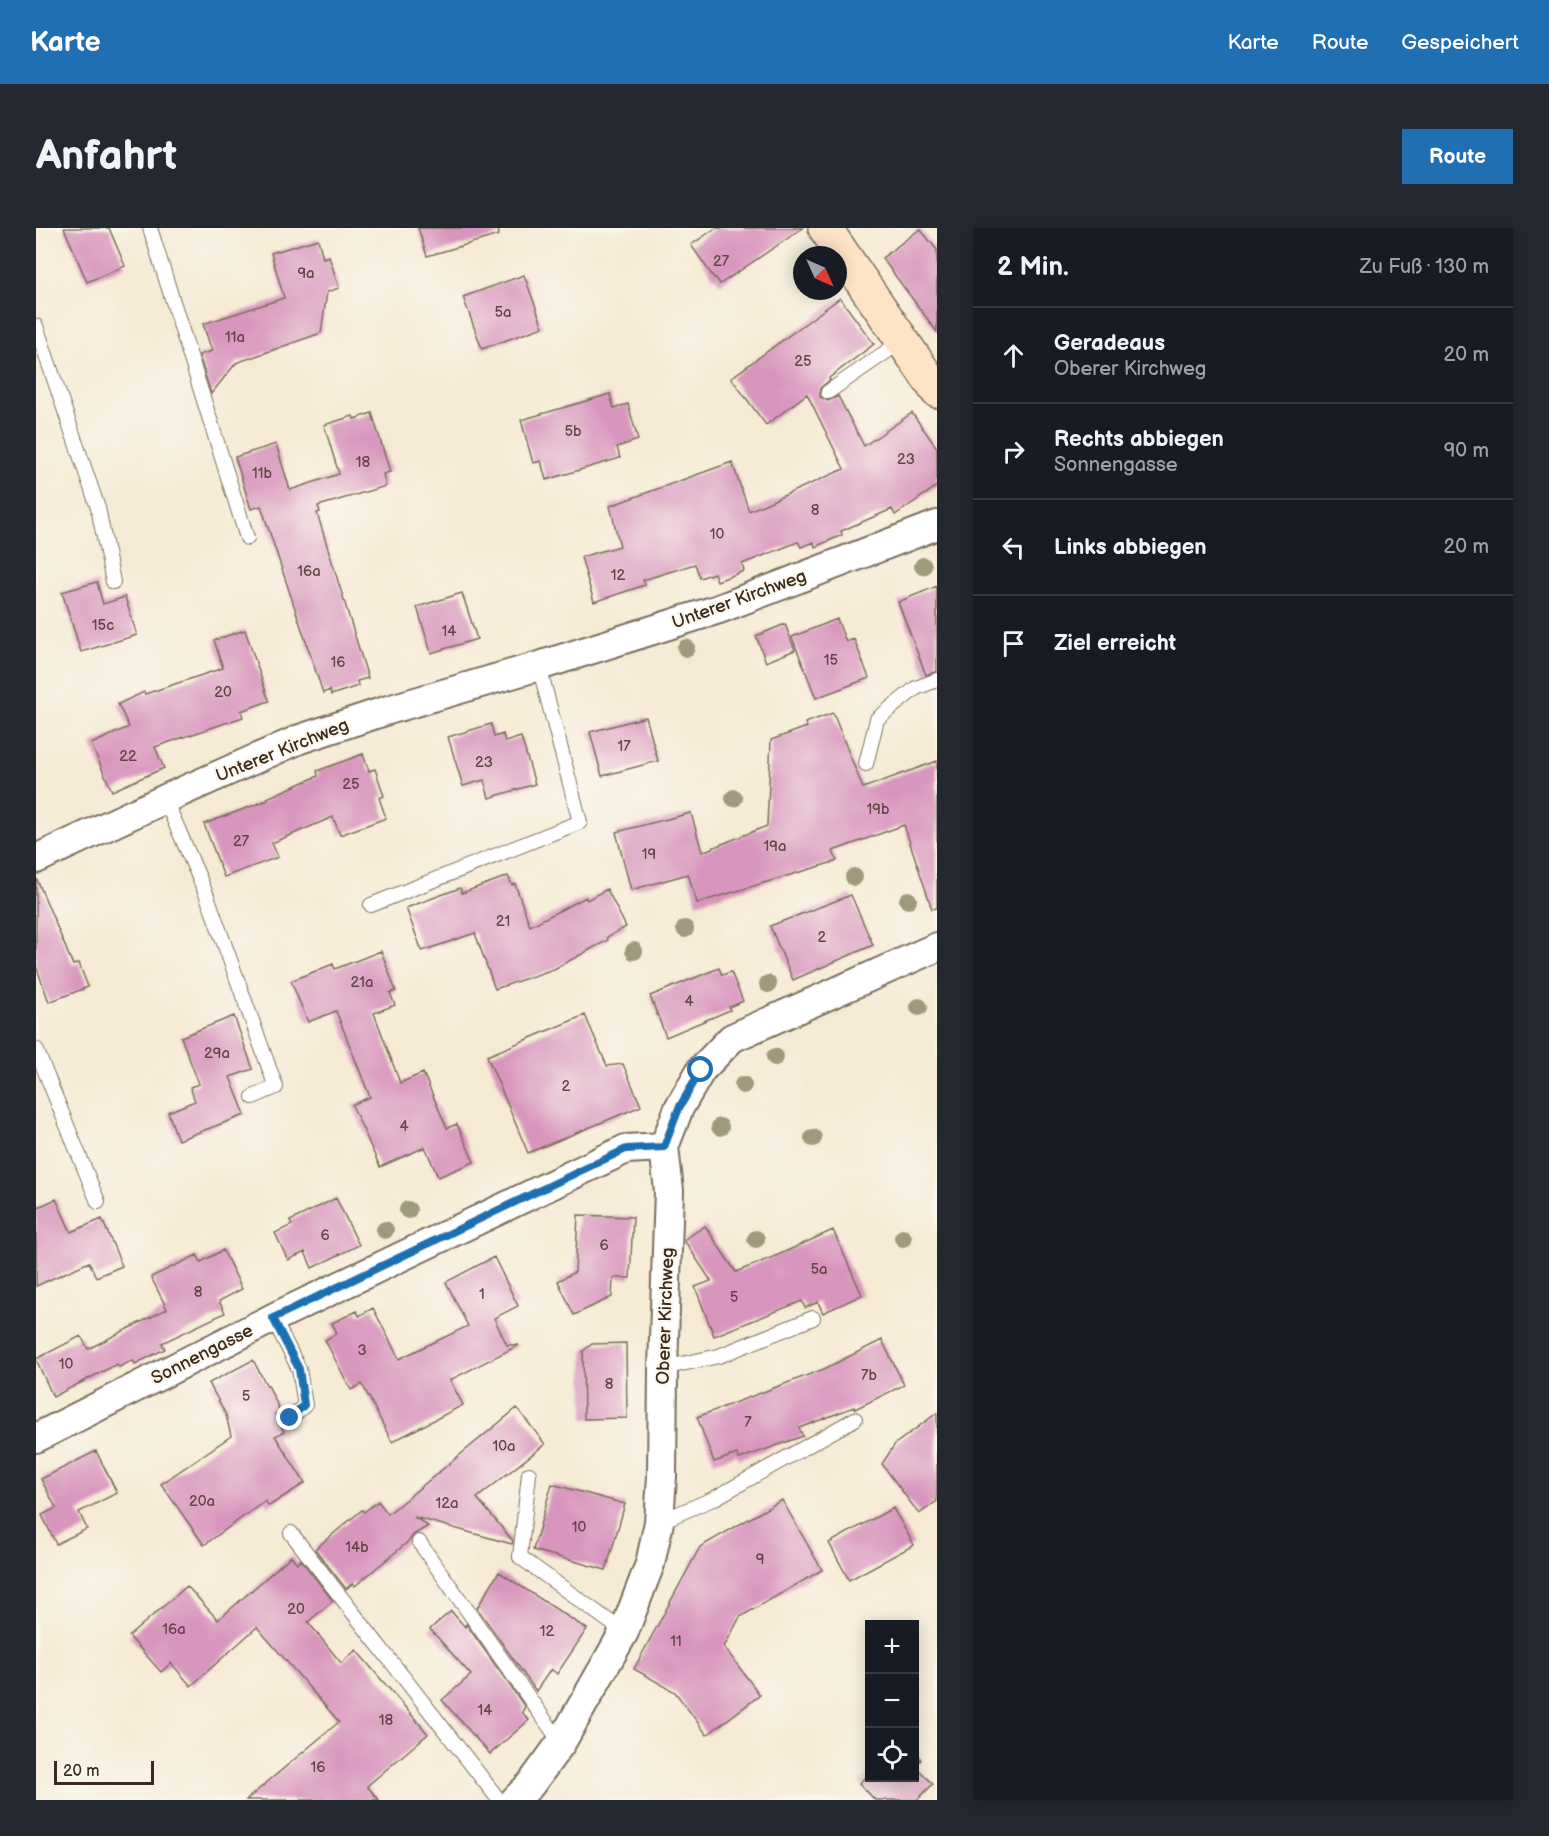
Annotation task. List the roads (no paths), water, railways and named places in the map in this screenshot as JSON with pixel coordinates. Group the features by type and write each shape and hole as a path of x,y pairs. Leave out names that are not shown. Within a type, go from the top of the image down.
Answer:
{"street":[{"path":"825,228 937,391"},
{"name":"Unterer Kirchweg","path":"36,859 300,740 388,710 539,666 719,609 937,525"},
{"name":"Oberer Kirchweg","path":"516,1800 531,1784 561,1743 624,1632 650,1564 659,1522 662,1476 669,1191 664,1147 679,1108 701,1070 732,1038 937,947"},
{"name":"Sonnengasse","path":"36,1438 273,1318 626,1149 664,1147"}],"lane":[{"path":"150,228 247,537"},
{"path":"36,326 99,508 113,582"},
{"path":"828,392 902,341"},
{"path":"371,905 580,822 539,666"},
{"path":"866,764 877,719 916,688 937,680"},
{"path":"165,799 207,896 276,1087 253,1097"},
{"path":"36,1049 98,1202"},
{"path":"273,1318 299,1369 304,1405 290,1418"},
{"path":"663,1368 719,1356 813,1318"},
{"path":"659,1522 715,1498 855,1419"},
{"path":"529,1474 520,1557 624,1632"},
{"path":"291,1533 499,1800"},
{"path":"419,1542 561,1743"}]}
